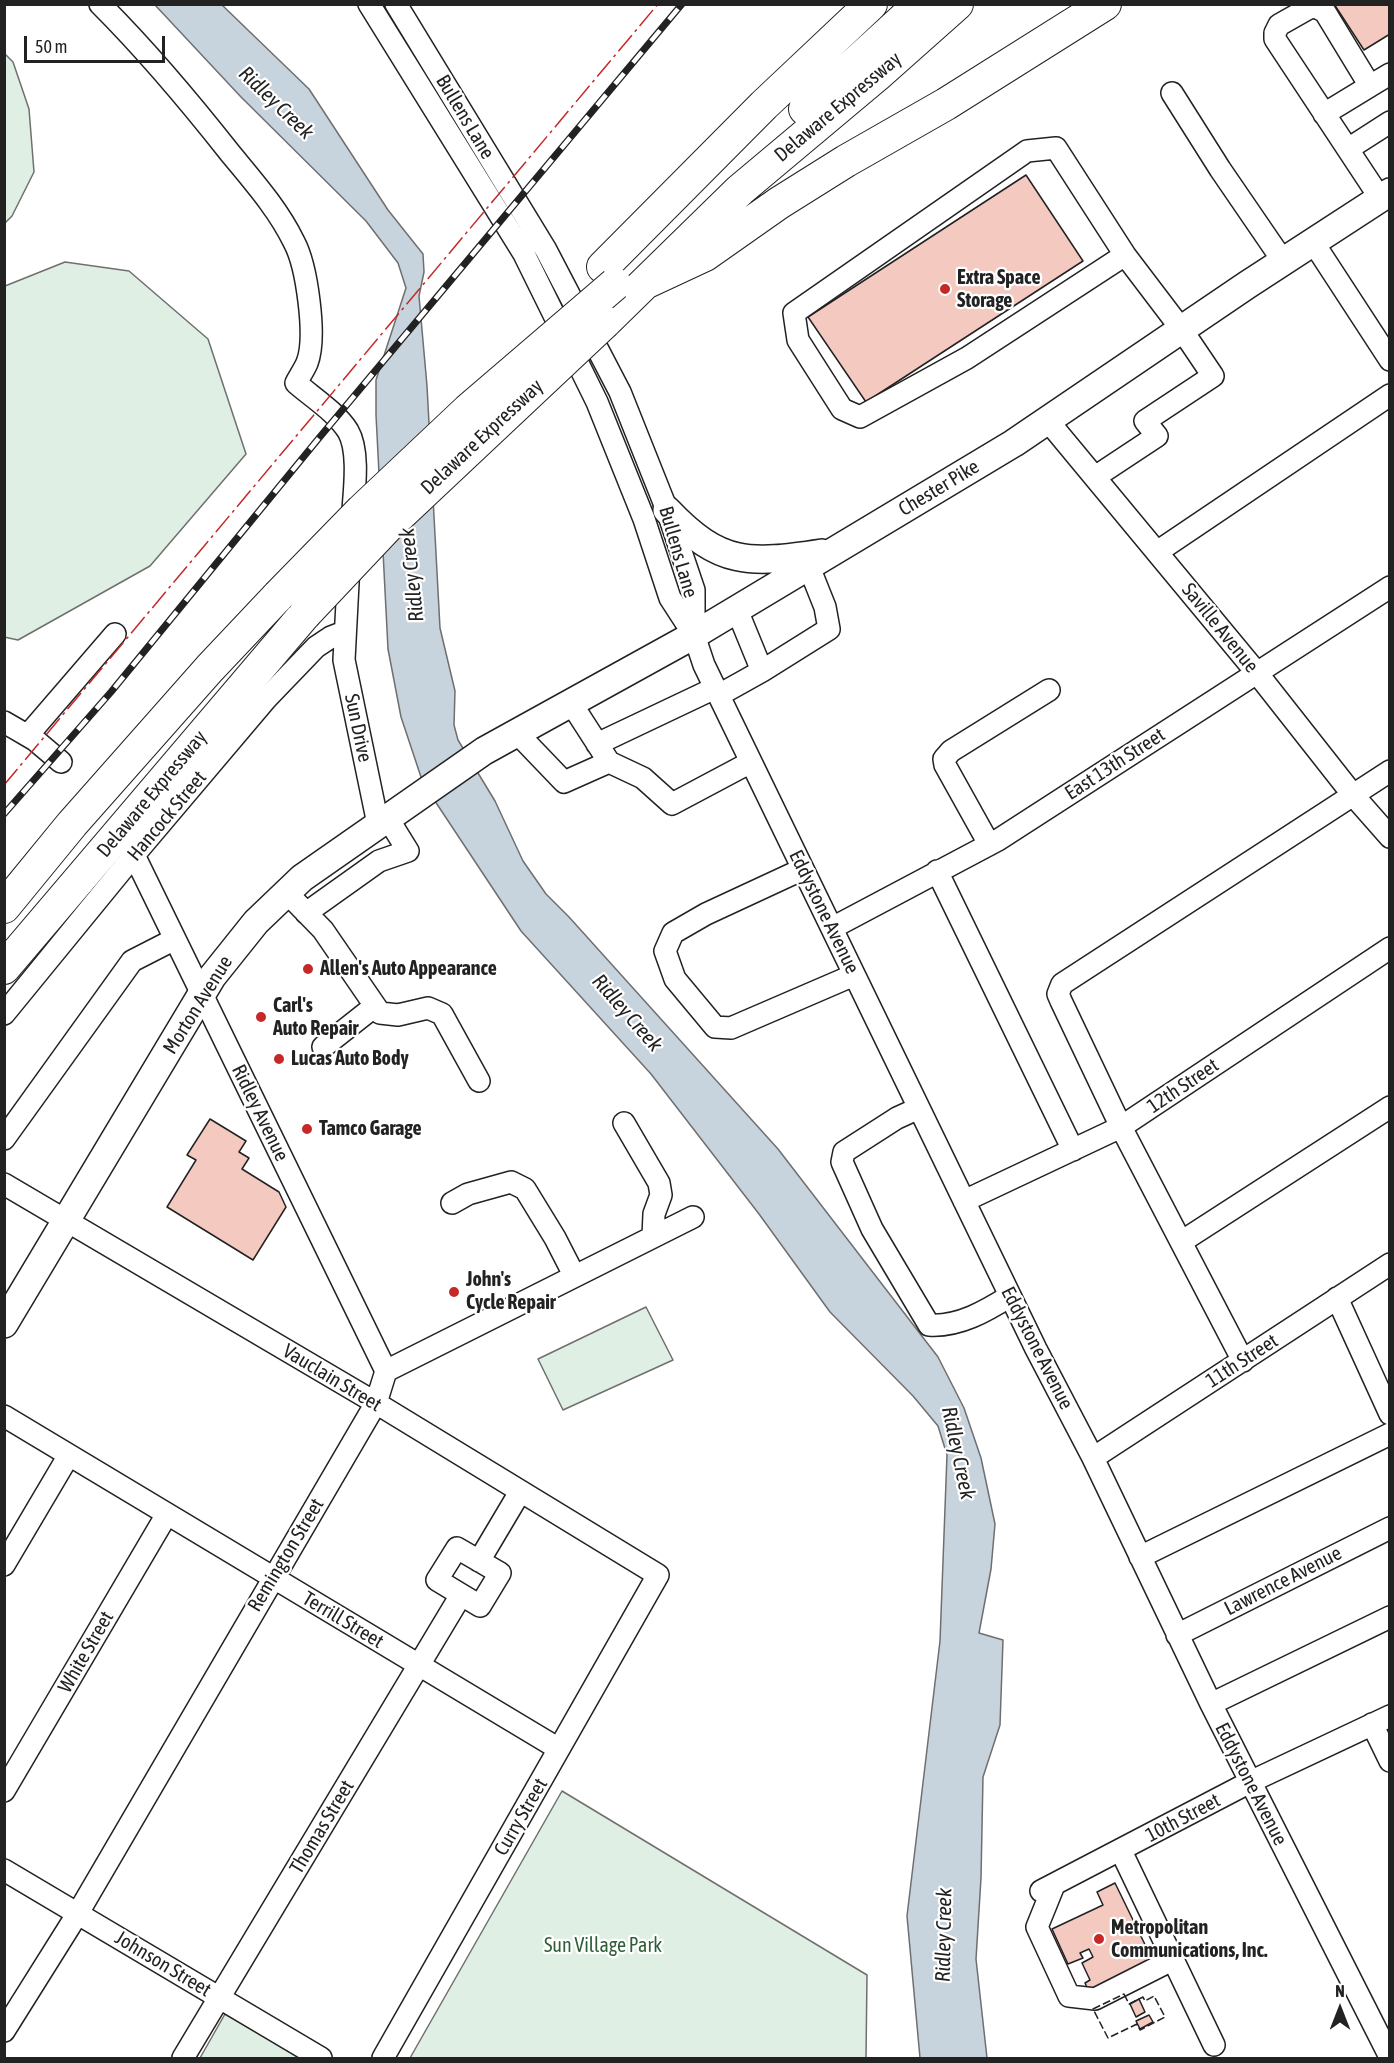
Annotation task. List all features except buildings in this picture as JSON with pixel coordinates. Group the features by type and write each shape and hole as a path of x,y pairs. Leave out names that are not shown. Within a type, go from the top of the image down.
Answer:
{"highway":[{"path":"623,284 764,105 871,4"},
{"name":"Delaware Expressway","path":"4,968 305,614 388,526 623,284 920,4"},
{"name":"Delaware Expressway","path":"4,907 72,825 210,669 362,510 468,410 740,190 876,76 957,4"},
{"path":"623,284 705,255 779,203 846,161 946,104 1105,4"}],"main road":[{"name":"Chester Pike","path":"472,759 737,610 1048,421 1283,261 1385,195"},
{"path":"667,510 698,539 722,553 735,557 765,560 835,552"},
{"name":"Morton Avenue","path":"4,1324 221,964 243,936 286,892 320,864 472,759"}],"street":[{"name":"Sun Drive","path":"100,4 167,75 205,121 278,213 296,244 304,270 310,323 308,362 296,383 340,421 350,436 353,446 354,480 344,660 383,820 408,851 379,861 306,912"},
{"name":"Bullens Lane","path":"369,4 524,254 597,402 644,519 670,598 694,635"},
{"name":"Bullens Lane","path":"396,4 546,250 620,393 667,510 694,590 694,635"},
{"path":"1370,86 1325,12 1316,8 1308,8 1279,25 1275,39 1348,149 1385,195"},
{"path":"1324,114 1389,74"},
{"path":"1172,93 1220,170 1283,261"},
{"path":"1348,149 1389,122"},
{"path":"1095,477 1157,436 1145,421 1213,376 1182,330 1125,255 1056,148 1026,151 794,313 798,340 842,409 860,417 967,358 1125,255"},
{"path":"1313,242 1389,360"},
{"path":"1157,552 1389,394"},
{"name":"Saville Avenue","path":"1048,421 1257,673 1389,837"},
{"path":"597,744 762,671 829,629 825,607 809,567"},
{"name":"East 13th Street","path":"832,928 989,844 1389,587"},
{"path":"737,610 762,671"},
{"name":"Hancock Street","path":"4,1014 134,855 296,666 323,642 344,632"},
{"path":"32,737 115,634"},
{"name":"Eddystone Avenue","path":"694,635 704,665 963,1201 1093,1458 1211,1704 1389,2057"},
{"path":"989,844 944,759 951,751 1049,690"},
{"path":"571,703 609,762 643,778 672,804 751,762"},
{"path":"4,722 32,737 61,762"},
{"path":"517,733 564,782 609,762"},
{"path":"1243,1361 1121,1127 1058,994 1062,984 1389,771"},
{"name":"Ridley Avenue","path":"134,855 386,1371"},
{"path":"803,869 706,914 673,933 665,951 675,979 715,1027 730,1028 854,975"},
{"path":"937,872 1073,1150"},
{"path":"286,892 323,930 380,1013 398,1015 428,1008 442,1014 479,1081"},
{"path":"4,1139 132,961 175,939"},
{"name":"12th Street","path":"963,1201 1121,1127 1389,948"},
{"path":"322,1047 375,1006"},
{"path":"1181,1242 1389,1107"},
{"path":"919,1108 897,1118 844,1152 842,1162 872,1229 929,1325 962,1321 1010,1296"},
{"path":"624,1123 659,1183 662,1195 654,1214 652,1237"},
{"path":"452,1203 468,1194 511,1182 525,1189 555,1238 574,1275"},
{"name":"Vauclain Street","path":"4,1184 376,1403 658,1575"},
{"path":"386,1371 693,1217"},
{"name":"11th Street","path":"1093,1458 1389,1264"},
{"path":"1337,1298 1389,1414"},
{"name":"Remington Street","path":"4,2031 78,1913 376,1403 386,1371"},
{"name":"Terrill Street","path":"4,1416 559,1749"},
{"path":"1140,1557 1389,1434"},
{"path":"4,1565 69,1455"},
{"path":"479,1561 520,1492"},
{"name":"White Street","path":"4,1791 167,1514"},
{"name":"Lawrence Avenue","path":"1177,1635 1389,1528"},
{"path":"457,1548 479,1561 500,1573 480,1606 437,1580 457,1548"},
{"name":"Curry Street","path":"383,2058 658,1575"},
{"name":"Thomas Street","path":"183,2058 461,1595"},
{"path":"1211,1704 1389,1617"},
{"path":"1381,1720 1389,1761"},
{"name":"10th Street","path":"1174,1959 1095,1999 1069,1995 1037,1927 1048,1888 1250,1782 1381,1720"},
{"path":"1121,1851 1214,2045"},
{"name":"Johnson Street","path":"4,1870 321,2058"}],"green space":[{"path":"5,54 13,62 29,109 34,172 12,216 5,223"},
{"path":"65,262 129,271 208,339 246,454 150,566 18,640 4,637 5,286"},
{"path":"646,1307 673,1360 563,1410 538,1359"},
{"name":"Sun Village Park","path":"562,1791 867,1975 866,2058 410,2058"},
{"path":"225,2014 303,2058 200,2058"}],"water":[{"name":"Ridley Creek","path":"155,5 222,5 309,89 388,210 423,254 424,272 419,296 427,386 440,628 455,691 454,725 458,740 495,801 523,861 546,894 778,1149 938,1357 964,1408 981,1458 995,1524 991,1569 979,1633 1003,1640 1000,1725 983,1777 981,1878 976,1959 987,2058 920,2058 907,1916 940,1641 947,1455 938,1426 913,1396 830,1312 759,1214 651,1074 521,931 423,783 401,717 388,649 376,415 376,380 406,288 398,263 366,221 241,97"}],"railway":[{"path":"4,814 111,692 319,438 682,4"}],"fence":[{"path":"1124,1994 1129,2004 1143,1997 1145,2001 1154,1996 1165,2017 1140,2030 1137,2024 1108,2038 1093,2009 1124,1994"}],"power":[{"path":"4,785 658,4"}],"place":[{"name":"Extra Space Storage","path":"945,289"},
{"name":"Allen's Auto Appearance","path":"308,969"},
{"name":"Carl's Auto Repair","path":"261,1017"},
{"name":"Lucas Auto Body","path":"279,1059"},
{"name":"Tamco Garage","path":"307,1129"},
{"name":"John's Cycle Repair","path":"454,1292"},
{"name":"Metropolitan Communications, Inc.","path":"1099,1939"}]}
